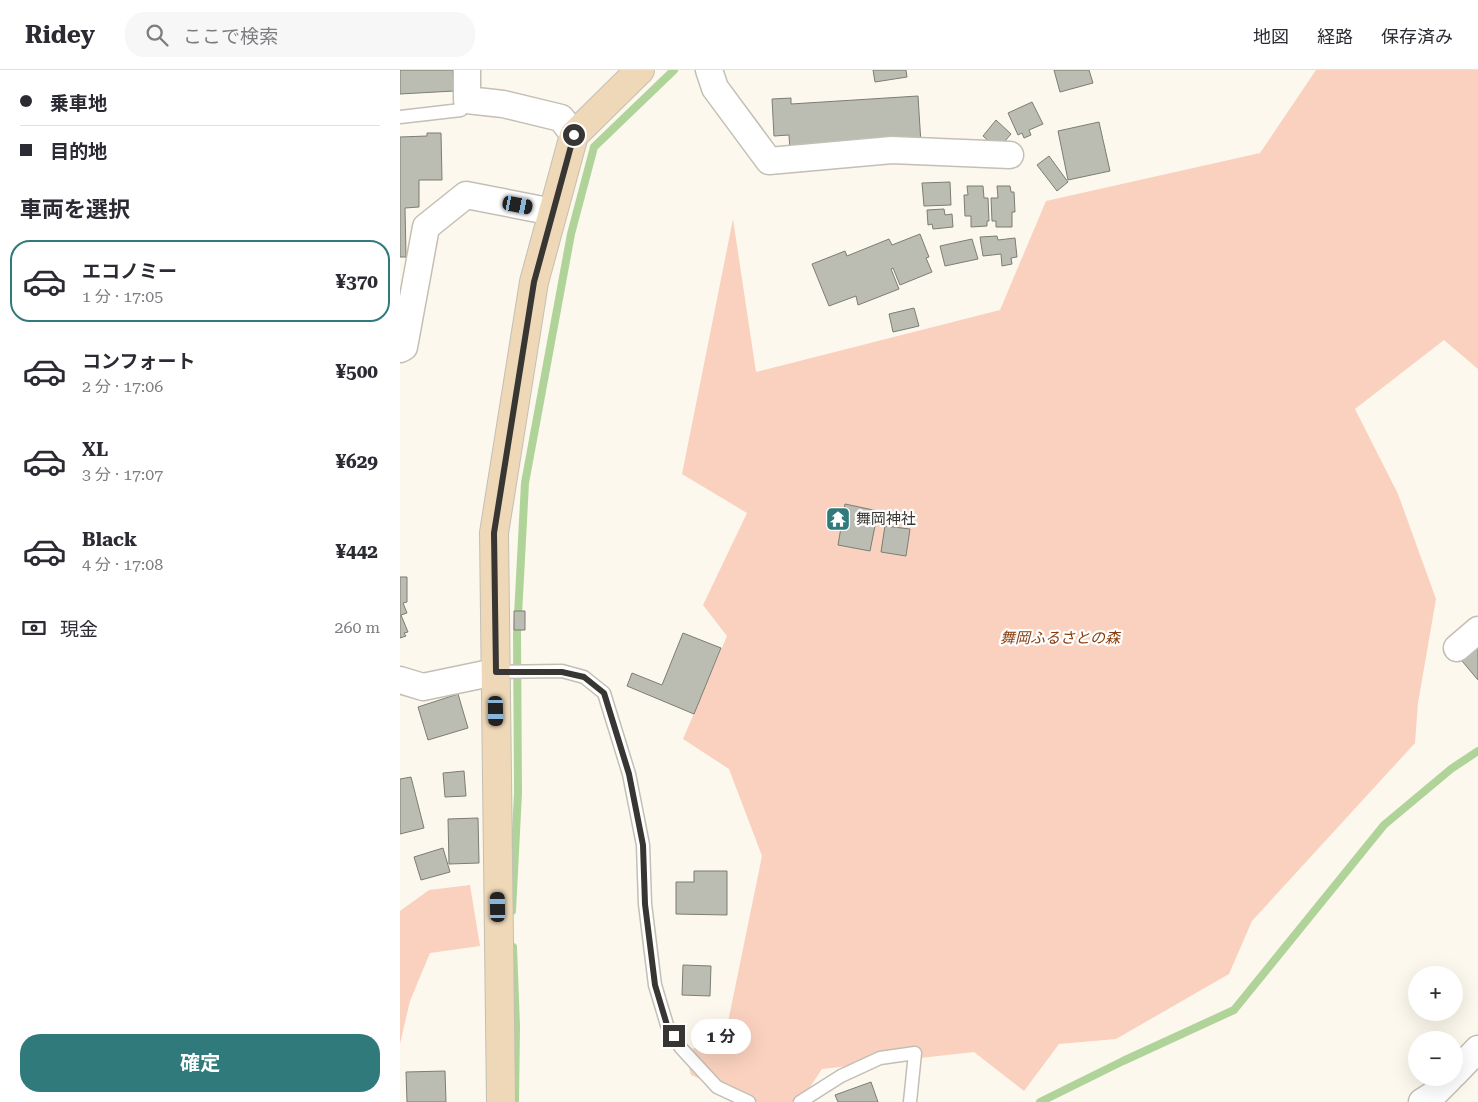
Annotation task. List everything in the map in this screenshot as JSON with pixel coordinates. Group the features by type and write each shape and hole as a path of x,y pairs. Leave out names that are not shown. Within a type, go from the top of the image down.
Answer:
{"street":[{"path":"468,70 467,100 503,104 561,118 574,135"},
{"path":"501,1102 498,672 494,533 534,282 574,135 640,70"},
{"path":"709,70 715,88 769,161 892,150 1010,155"},
{"path":"400,349 404,347 426,227 466,195 553,212"},
{"path":"1457,648 1478,630"},
{"path":"400,680 423,686 498,672"},
{"path":"1463,1065 1478,1049"},
{"path":"1422,1102 1442,1086"}],"lane":[{"path":"400,117 461,110 467,100"},
{"path":"498,672 562,672 584,677 604,693 629,774 643,845 645,904 655,985 667,1025 681,1048 717,1087 749,1102"},
{"path":"800,1102 841,1076 880,1058 916,1053 910,1102"}],"green space":[{"name":"舞岡ふるさとの森","path":"1316,70 1478,70 1478,369 1444,340 1355,409 1398,494 1436,599 1418,703 1415,743 1252,921 1229,974 1116,1039 1059,1044 1024,1091 974,1052 822,1069 800,1102 753,1102 691,1075 685,1053 726,1032 762,856 729,769 683,739 727,636 703,605 747,513 682,474 733,219 756,372 1000,310 1046,201 1260,153"},
{"path":"470,885 480,946 430,953 410,1001 400,1044 400,911 429,890"}],"building":[{"path":"400,70 453,70 454,91 400,94"},
{"path":"873,70 906,70 907,77 875,82"},
{"path":"1054,70 1089,70 1093,83 1060,92"},
{"path":"918,96 921,144 790,152 789,135 774,136 772,99 791,98 791,104"},
{"path":"1032,102 1043,124 1029,130 1031,135 1024,138 1022,133 1018,135 1008,113"},
{"path":"996,120 1011,134 998,149 983,136"},
{"path":"1099,122 1110,171 1068,180 1058,131"},
{"path":"427,133 441,133 442,180 419,180 419,207 405,208 406,257 400,257 400,137 427,136"},
{"path":"1049,156 1068,182 1057,191 1037,165"},
{"path":"950,182 951,205 924,206 922,183"},
{"path":"967,186 983,186 984,198 988,198 989,221 987,221 987,226 971,227 971,216 965,216 964,195 968,195"},
{"path":"997,186 1010,186 1011,192 1014,192 1015,212 1012,212 1012,227 996,227 996,221 992,221 991,198 998,198"},
{"path":"944,209 945,215 952,214 953,227 933,229 932,224 928,225 927,210"},
{"path":"920,234 929,257 926,258 932,272 900,285 893,268 891,269 899,289 858,305 856,296 829,306 812,264 845,251 847,256 889,239 892,245"},
{"path":"997,236 998,240 1015,238 1017,257 1011,258 1012,264 1002,266 1001,254 983,256 980,237"},
{"path":"972,239 978,259 945,266 940,246"},
{"path":"914,308 919,326 893,332 889,314"},
{"path":"845,504 878,511 870,551 838,545"},
{"path":"885,526 910,529 906,556 881,552"},
{"path":"400,577 407,577 407,602 403,603 407,613 401,615 408,632 404,633 406,636 400,638"},
{"path":"514,611 525,611 525,630 514,630"},
{"path":"683,633 721,648 694,714 627,686 632,673 662,685"},
{"path":"1478,647 1478,680 1462,661"},
{"path":"458,694 468,728 428,740 418,707"},
{"path":"464,771 466,796 445,797 443,773"},
{"path":"411,777 424,828 400,834 400,779"},
{"path":"478,818 479,863 449,864 448,819"},
{"path":"443,848 450,872 421,880 414,857"},
{"path":"694,871 727,871 727,915 676,914 676,882 694,882"},
{"path":"683,965 711,966 710,996 682,995"},
{"path":"445,1071 446,1102 407,1102 406,1072"},
{"path":"871,1082 878,1102 838,1102 835,1095"}],"waterway":[{"path":"512,911 518,793 517,634 525,483 571,234 594,147 674,70"},
{"path":"1040,1102 1234,1010 1384,825 1451,769 1478,751"},
{"path":"513,947 516,1026 515,1102"}],"place":[{"name":"舞岡神社","path":"838,519"}],"route":[{"path":"574,135 534,282 494,533 496,672 562,672 584,677 604,693 629,774 643,845 645,904 655,985 667,1025 674,1036"}]}
